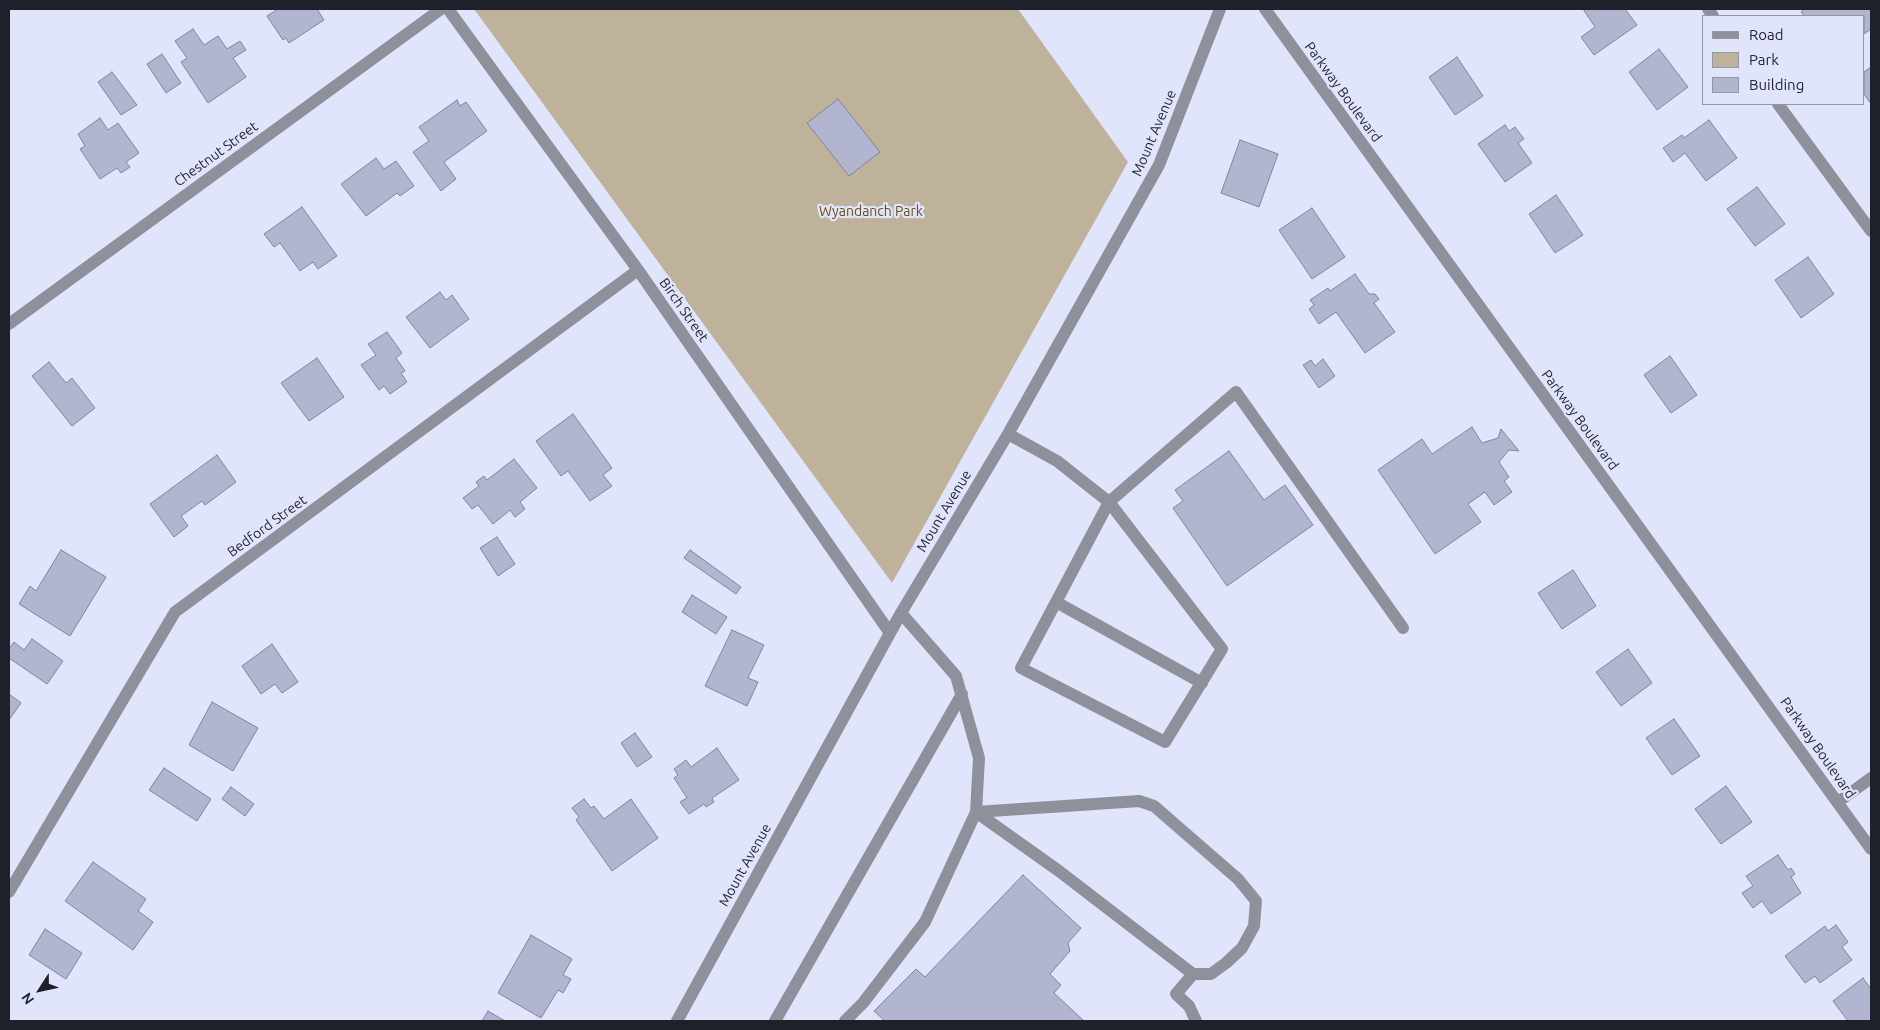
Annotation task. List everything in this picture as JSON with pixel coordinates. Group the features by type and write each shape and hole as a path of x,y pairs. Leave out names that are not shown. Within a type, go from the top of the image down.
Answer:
{"street":[{"name":"Chestnut Street","path":"9,324 441,9"},
{"name":"Birch Street","path":"448,9 638,270 890,633"},
{"name":"Mount Avenue","path":"677,1021 900,613 1008,434 1159,165 1220,9"},
{"name":"Parkway Boulevard","path":"1265,9 1871,849"},
{"path":"1779,105 1871,231"},
{"name":"Bedford Street","path":"9,892 175,612 638,270"},
{"path":"1008,434 1057,461 1109,502 1222,649 1165,742 1021,668 1109,502 1236,392 1403,628"},
{"path":"1056,602 1202,683"},
{"path":"845,1021 863,1003 925,922 976,812 979,758 956,676 900,613"},
{"path":"775,1021 962,694"},
{"path":"1838,802 1871,778"},
{"path":"1139,801 1154,806 1238,878 1256,901 1254,926 1242,948 1226,963 1211,974 1194,974 1060,871 976,812 1139,801"},
{"path":"1194,974 1176,994 1189,1006 1196,1021"}],"green space":[{"name":"Wyandanch Park","path":"474,9 1018,9 1128,162 892,583"}],"building":[{"path":"278,9 317,9 324,20 289,43 286,38 283,40 267,16"},
{"path":"1583,9 1625,9 1637,25 1594,55 1581,37 1595,27"},
{"path":"1805,9 1869,9 1871,12 1871,29 1865,33 1865,15 1803,15 1801,12"},
{"path":"193,29 204,45 218,36 227,49 240,41 246,50 233,58 246,77 208,103 181,62 187,58 175,41"},
{"path":"1659,49 1688,87 1657,110 1629,72"},
{"path":"162,54 181,83 166,93 147,64"},
{"path":"1457,57 1483,96 1455,115 1429,77"},
{"path":"1871,67 1871,104 1865,95 1865,71"},
{"path":"112,72 137,105 121,115 98,82"},
{"path":"838,99 880,152 849,176 807,123"},
{"path":"457,100 460,106 466,102 487,131 444,162 456,179 441,191 413,152 429,141 419,127"},
{"path":"100,118 108,130 118,123 139,153 126,162 130,167 121,173 117,168 100,179 80,149 85,146 78,134"},
{"path":"1709,120 1737,158 1706,181 1685,153 1673,162 1663,148 1682,135 1684,138"},
{"path":"1505,125 1509,131 1515,127 1524,139 1518,143 1532,163 1505,182 1478,144"},
{"path":"1240,140 1278,154 1259,207 1221,193"},
{"path":"376,158 384,169 396,161 414,186 400,196 397,193 366,216 341,184"},
{"path":"1757,187 1785,224 1755,246 1727,209"},
{"path":"1556,195 1583,235 1555,253 1529,214"},
{"path":"302,207 337,256 318,269 313,262 300,271 280,243 274,247 264,234"},
{"path":"1312,208 1345,257 1312,279 1279,230"},
{"path":"1808,257 1834,294 1801,318 1775,280"},
{"path":"1355,274 1369,294 1375,294 1379,299 1374,303 1395,332 1365,353 1336,312 1319,324 1309,309 1314,305 1310,300 1328,288 1330,291"},
{"path":"440,292 446,300 452,295 469,319 430,348 406,317"},
{"path":"387,332 402,353 396,358 405,371 401,373 407,382 390,394 384,386 379,390 361,365 376,355 368,344"},
{"path":"1670,356 1697,395 1671,413 1644,375"},
{"path":"317,358 344,397 309,421 281,383"},
{"path":"1323,359 1335,376 1319,388 1303,365 1311,360 1315,366"},
{"path":"49,362 66,383 72,378 95,408 72,426 32,376"},
{"path":"573,414 612,468 603,475 612,486 590,501 568,471 561,476 536,441"},
{"path":"1472,427 1482,443 1498,438 1501,429 1519,451 1509,450 1499,462 1509,477 1504,481 1512,492 1494,505 1485,492 1468,504 1481,522 1435,554 1378,470 1422,439 1432,454"},
{"path":"1229,451 1264,500 1285,485 1313,525 1227,586 1173,508 1183,501 1175,490"},
{"path":"217,455 236,482 205,505 202,501 181,516 188,526 174,537 150,504"},
{"path":"514,459 537,488 520,502 525,509 515,517 510,510 493,524 478,505 472,509 463,498 479,486 476,482 484,476 487,480"},
{"path":"497,537 515,564 498,576 480,548"},
{"path":"61,550 106,577 70,636 19,604 30,586 36,591"},
{"path":"690,550 741,587 736,594 684,558"},
{"path":"1573,570 1596,606 1562,629 1538,593"},
{"path":"692,595 727,617 716,634 682,612"},
{"path":"732,630 764,645 748,678 758,682 747,706 705,686"},
{"path":"32,639 63,661 47,684 9,658 9,649 14,642 24,650"},
{"path":"272,644 298,682 282,693 275,684 261,694 242,666"},
{"path":"1628,649 1652,683 1621,706 1596,672"},
{"path":"9,694 21,703 9,720"},
{"path":"212,702 258,728 233,771 189,745"},
{"path":"1674,719 1700,756 1672,775 1646,738"},
{"path":"635,733 652,757 637,767 621,743"},
{"path":"717,748 739,780 712,798 714,802 706,807 704,804 689,814 680,802 687,798 674,778 678,775 674,769 686,760 691,767"},
{"path":"164,768 211,799 197,821 149,790"},
{"path":"1726,786 1752,822 1721,844 1695,809"},
{"path":"231,787 254,804 245,816 222,799"},
{"path":"584,799 591,808 594,806 604,819 631,799 658,838 612,871 576,820 579,817 572,808"},
{"path":"1778,855 1788,870 1791,868 1795,874 1791,877 1801,893 1771,914 1762,901 1753,908 1742,893 1753,886 1746,876"},
{"path":"93,862 146,899 138,911 153,922 133,950 65,901"},
{"path":"1023,875 1081,928 1068,943 1070,951 1050,974 1061,985 1054,993 1084,1021 885,1021 874,1011 916,969 925,977"},
{"path":"1836,925 1848,942 1842,947 1852,960 1820,983 1815,976 1805,983 1785,956 1825,926 1828,931"},
{"path":"45,929 82,953 66,979 29,955"},
{"path":"531,935 572,959 563,975 571,979 563,993 558,990 541,1018 498,993"},
{"path":"1863,978 1871,989 1871,1021 1848,1021 1833,1001"},
{"path":"488,1011 505,1021 482,1021"}]}
